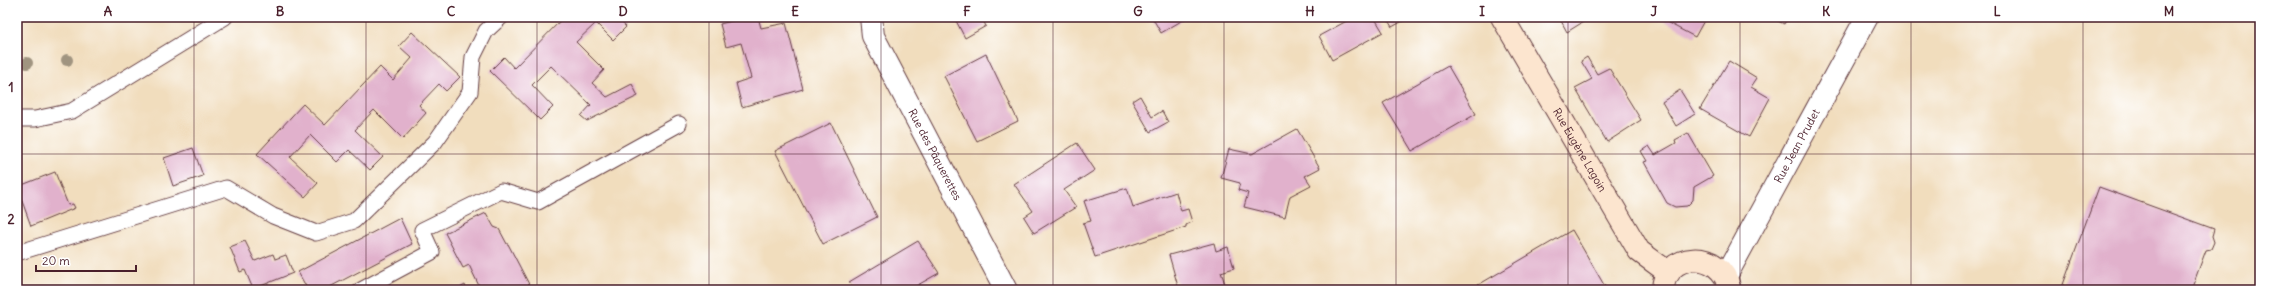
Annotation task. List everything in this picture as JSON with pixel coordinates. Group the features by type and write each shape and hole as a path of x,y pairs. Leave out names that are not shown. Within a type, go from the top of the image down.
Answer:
{"street":[{"name":"Rue des Pâquerettes","path":"871,17 873,36 1006,290"},
{"name":"Rue Eugène Lagoin","path":"1502,17 1639,251 1666,281"},
{"name":"Rue Jean Prudet","path":"1728,283 1867,17"},
{"path":"1666,281 1679,263 1693,259 1707,260 1720,267 1728,283"}],"lane":[{"path":"17,119 35,119 72,111 225,17"},
{"path":"17,253 226,188 273,216 316,233 354,221 435,142 470,92 473,57 486,31 501,17"},
{"path":"361,290 432,252 422,230 501,191 538,202 679,124"}],"building":[{"path":"564,17 617,17 626,27 613,40 596,23 576,42 604,70 592,83 607,97 632,84 638,96 587,121 581,116 591,105 551,66 532,85 553,107 540,120 490,71 504,57 514,68"},
{"path":"747,17 758,17 761,28 786,23 803,89 742,107 736,83 751,78 741,43 726,47 720,24"},
{"path":"954,17 981,17 986,26 965,38"},
{"path":"1152,17 1188,17 1161,33"},
{"path":"1354,17 1374,17 1383,32 1332,60 1319,36"},
{"path":"1386,17 1410,17 1392,27"},
{"path":"1559,17 1591,17 1567,32"},
{"path":"1657,17 1706,17 1695,37"},
{"path":"1770,17 1788,17 1784,24"},
{"path":"412,32 460,77 446,91 439,84 419,105 426,113 403,139 374,110 355,130 383,157 370,170 349,150 337,162 310,135 290,157 318,183 305,197 257,154 303,104 325,125 380,67 393,80 412,58 399,46"},
{"path":"986,54 1018,121 977,141 944,76"},
{"path":"1587,57 1597,74 1609,68 1641,120 1607,142 1575,88 1592,79 1581,61"},
{"path":"1729,61 1757,78 1751,87 1770,98 1749,137 1700,109"},
{"path":"1448,66 1476,114 1412,151 1383,103"},
{"path":"1680,90 1695,114 1676,126 1662,102"},
{"path":"1140,96 1152,117 1162,111 1168,122 1150,132 1132,101"},
{"path":"831,123 877,217 823,244 775,151"},
{"path":"1297,129 1320,168 1305,176 1311,185 1290,196 1285,217 1244,207 1248,193 1238,190 1240,183 1221,178 1229,149 1252,154"},
{"path":"1688,133 1713,176 1694,187 1693,200 1687,206 1675,207 1667,203 1644,162 1647,161 1641,151 1649,146 1655,155 1676,143 1675,140"},
{"path":"1077,143 1095,170 1064,190 1076,207 1034,233 1024,217 1033,211 1014,184"},
{"path":"193,148 203,176 173,186 164,158"},
{"path":"55,172 68,205 73,204 75,208 31,226 17,187"},
{"path":"2099,187 2214,229 2212,236 2214,242 2211,249 2206,250 2191,290 2061,290"},
{"path":"1127,188 1133,207 1176,192 1181,211 1188,209 1192,222 1186,225 1186,227 1095,257 1083,223 1091,221 1084,201"},
{"path":"486,213 494,227 499,229 508,244 532,290 481,290 469,265 463,268 445,233"},
{"path":"400,218 412,244 324,290 308,290 298,272"},
{"path":"1572,230 1607,290 1545,290 1543,286 1537,290 1481,290 1478,285"},
{"path":"245,241 255,261 273,254 275,259 286,255 293,273 253,289 245,270 240,272 230,247"},
{"path":"918,241 939,273 909,290 854,290 849,282"},
{"path":"1214,243 1216,251 1228,247 1234,268 1221,272 1227,290 1179,290 1169,255"},
{"path":"465,285 467,290 456,290"}]}
